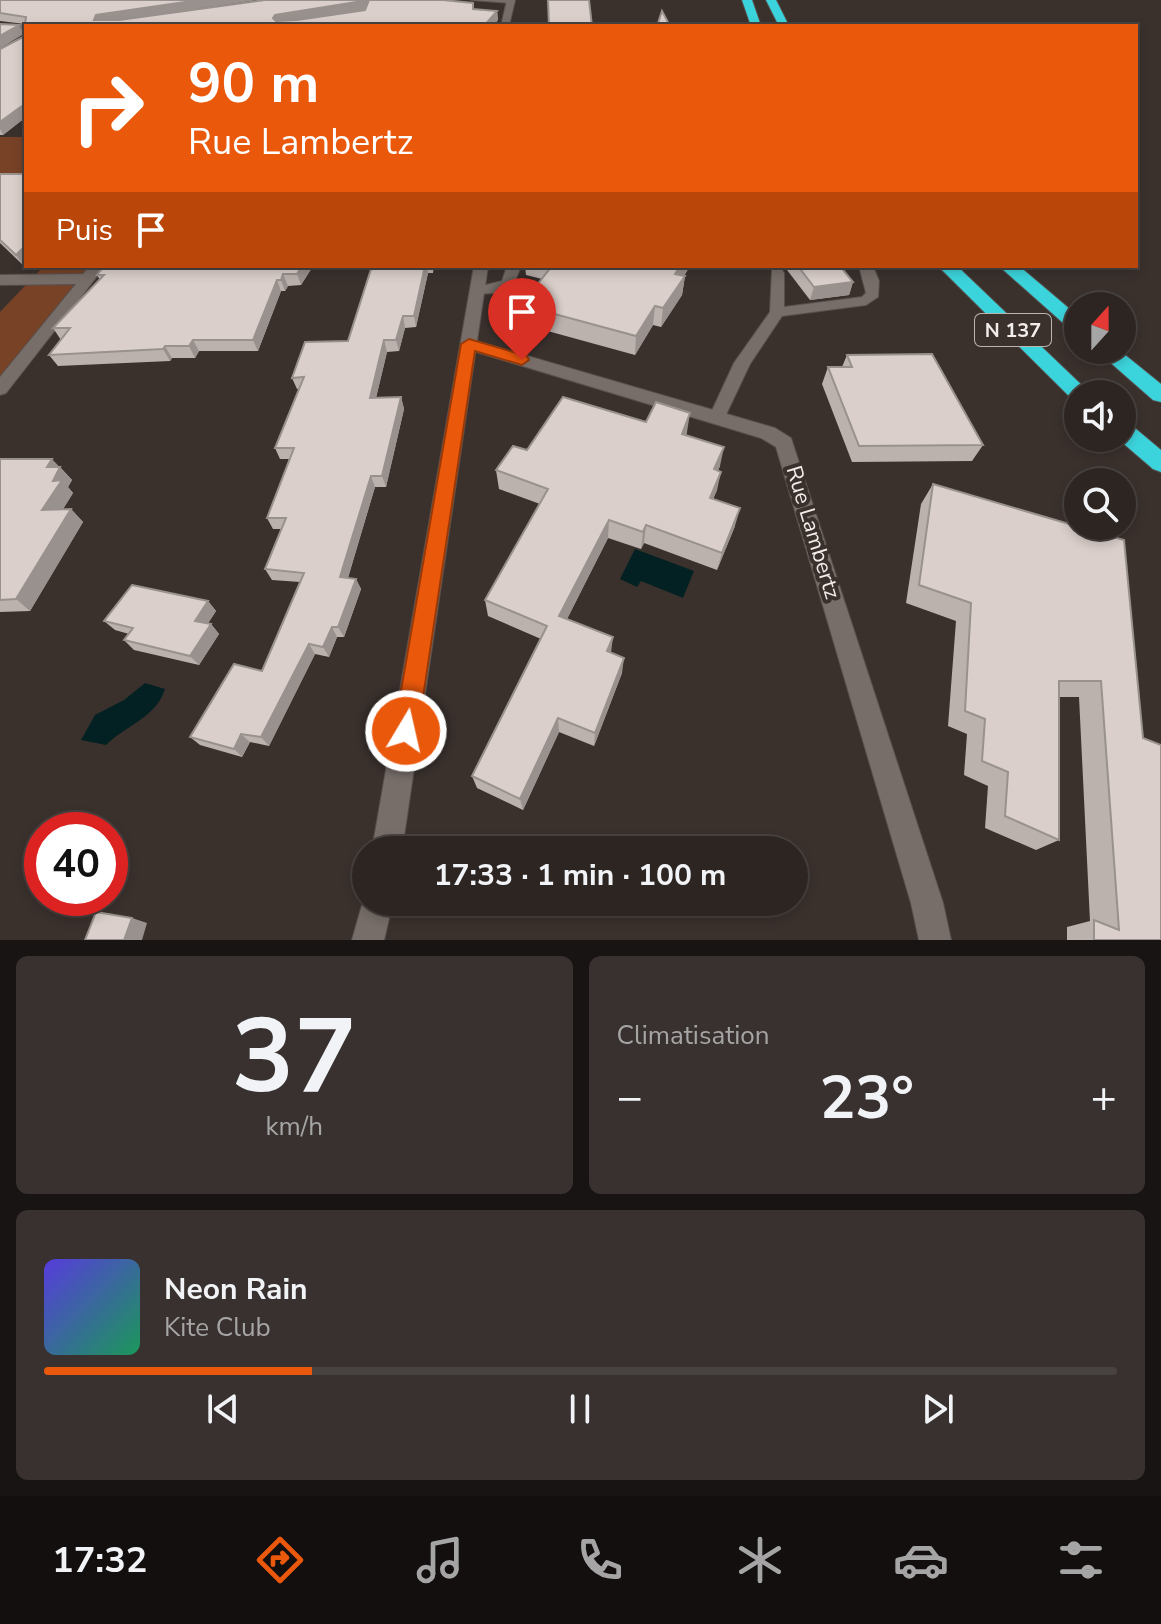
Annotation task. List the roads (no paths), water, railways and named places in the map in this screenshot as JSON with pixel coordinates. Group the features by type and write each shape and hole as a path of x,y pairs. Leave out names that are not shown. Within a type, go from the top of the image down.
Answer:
{"highway":[{"path":"747,0 755,24"},
{"path":"771,0 783,24"},
{"name":"N 137","path":"949,268 1065,380"},
{"name":"N 137","path":"1010,268 1064,314"},
{"path":"1123,364 1161,395"},
{"path":"1136,442 1161,463"}],"street":[{"path":"475,0 511,1 505,24"},
{"path":"0,27 24,28"},
{"path":"389,836 481,268"},
{"path":"478,291 509,285 514,268"},
{"path":"0,280 92,273"},
{"path":"0,389 92,273"},
{"name":"Rue Lambertz","path":"469,344 768,433 784,443 794,465 927,903 935,940"},
{"path":"368,940 374,916"}],"lane":[{"path":"777,312 866,301 873,294 866,268"},
{"path":"717,417 742,363 777,312 777,273"}],"water":[{"path":"635,549 694,571 683,598 641,581 637,587 620,579"},
{"path":"145,683 165,689 148,714 106,745 81,740 95,715 124,700"}]}
